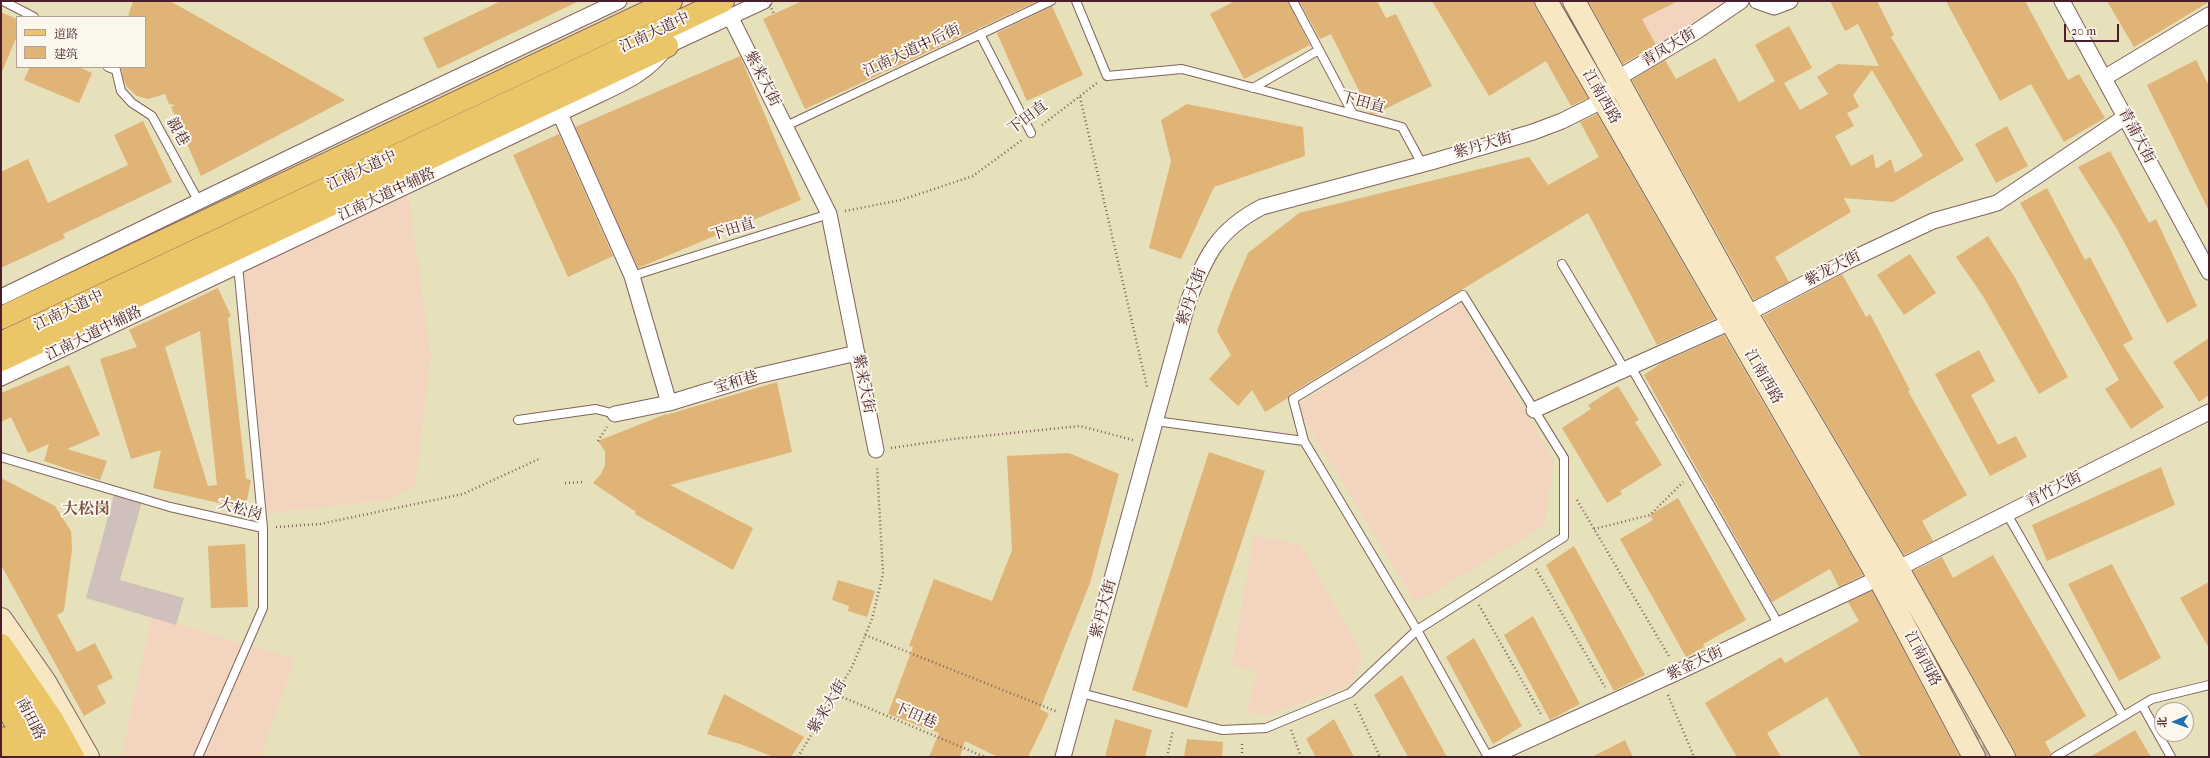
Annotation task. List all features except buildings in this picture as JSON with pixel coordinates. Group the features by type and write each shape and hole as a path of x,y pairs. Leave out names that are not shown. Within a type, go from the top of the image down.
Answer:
{"main road":[{"name":"江南大道中","path":"1,318 671,1"},
{"name":"江南西路","path":"1546,1 1604,100 1739,318"},
{"path":"1574,1 1618,78 1739,318 1889,573 2004,757"},
{"name":"江南大道中","path":"1,343 727,9"},
{"path":"1,360 484,132 664,39"},
{"name":"江南西路","path":"1889,573 1974,757"},
{"path":"1,619 45,682 88,757"},
{"path":"1,645 53,721 73,757"},
{"name":"南田路","path":"1,659 28,716 50,757"},
{"path":"1,696 34,757"},
{"path":"1,734 13,757"},
{"path":"1,738 13,757"}],"street":[{"path":"1,297 382,112 619,1"},
{"path":"727,9 764,1"},
{"name":"青凤大街","path":"1604,100 1618,78 1697,31 1741,1"},
{"path":"1757,1 1774,3 1790,1"},
{"name":"青蒲大街","path":"2062,1 2209,272"},
{"name":"紫来大街","path":"727,9 829,214 876,450"},
{"path":"2104,78 2209,15"},
{"name":"江南大道中辅路","path":"1,378 560,114 636,76 655,62 664,39"},
{"name":"紫丹大街","path":"1063,757 1188,302 1202,266 1213,247 1233,224 1262,207 1422,164 1533,132 1562,121 1604,100"},
{"path":"382,112 392,134"},
{"path":"560,114 632,276 670,402"},
{"name":"紫龙大街","path":"1534,410 1739,318 1848,260 1933,221 1997,203 2125,117"},
{"path":"268,168 278,188"},
{"name":"宝和巷","path":"615,414 670,402 757,376 857,353"},
{"name":"青竹大街","path":"1889,573 2209,412"},
{"name":"紫金大街","path":"1493,756 1662,680 1889,573"}],"lane":[{"path":"3,1 32,16"},
{"name":"江南大道中后街","path":"786,126 1051,1"},
{"path":"1076,1 1107,76"},
{"path":"1293,1 1353,114"},
{"path":"980,34 1031,133"},
{"path":"1253,88 1319,50"},
{"name":"親巷","path":"111,68 116,70 121,90 132,103 152,116 199,202"},
{"name":"下田直","path":"1107,76 1182,69 1353,114 1402,128 1422,164"},
{"name":"下田直","path":"632,276 829,214"},
{"path":"1562,264 1628,368 1692,474 1779,625"},
{"path":"238,265 263,528"},
{"path":"1081,693 1222,730 1266,728 1350,693 1417,630 1564,536 1564,458 1463,295 1293,398 1304,441 1417,630 1493,756"},
{"path":"518,420 596,409 615,414"},
{"path":"1155,421 1304,441"},
{"name":"大松岗","path":"1,457 170,507 263,528 263,608 198,757"},
{"path":"2007,514 2123,716"},
{"path":"2055,757 2152,699 2209,685"},
{"path":"2142,704 2171,757"}],"path":[{"path":"768,1 774,14"},
{"name":"下田直","path":"829,214 901,200 973,176 1107,76"},
{"path":"1080,97 1148,390"},
{"path":"876,450 953,439 1080,426 1149,444"},
{"name":"紫来大街","path":"798,757 852,667 872,619 882,574 876,450"},
{"path":"263,528 320,524 464,494 541,458"},
{"path":"1594,529 1650,515 1692,474"},
{"path":"1564,477 1678,672"},
{"path":"565,483 582,482"},
{"path":"1530,558 1614,702"},
{"path":"1473,594 1550,730"},
{"path":"865,635 1074,718"},
{"path":"1662,680 1694,757"},
{"path":"1350,693 1380,757"},
{"name":"下田巷","path":"835,694 985,757"},
{"path":"1167,757 1176,718"},
{"path":"1287,720 1301,757"}],"shaded area":[{"path":"1600,1 1727,1 1634,59"},
{"path":"408,192 431,357 415,487 386,500 267,513 244,271"},
{"path":"1460,302 1554,461 1544,526 1416,603 1296,406"},
{"path":"114,495 142,502 120,580 184,598 176,625 86,598"},
{"path":"1254,536 1300,544 1363,655 1352,684 1268,715 1246,712 1258,672 1232,665"},
{"path":"152,617 295,659 261,757 123,757 125,740"}],"tunnel":[{"path":"1972,730 1987,757"}],"district":[{"name":"大松岗","path":"86,510"}]}
